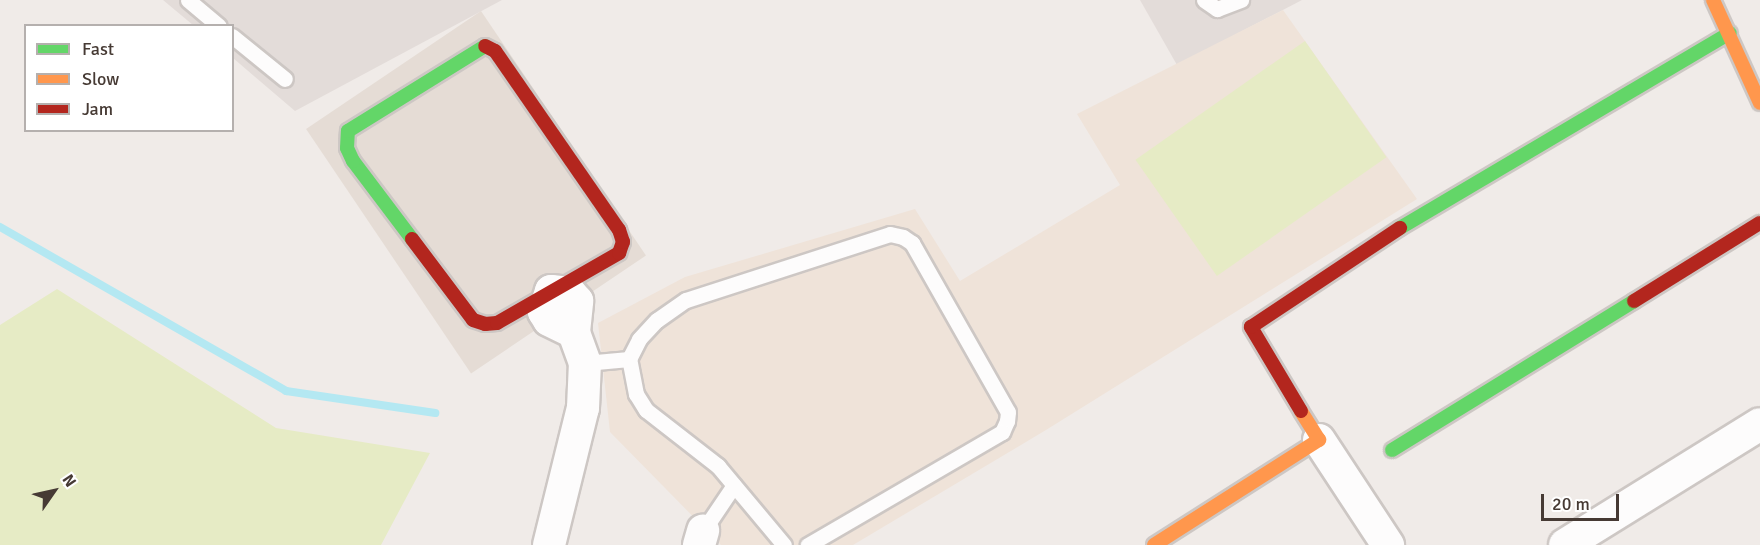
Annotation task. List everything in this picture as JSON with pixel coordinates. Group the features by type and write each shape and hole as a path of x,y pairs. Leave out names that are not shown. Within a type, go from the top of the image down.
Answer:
{"street":[{"path":"1388,545 1319,441 1251,327 1404,225 1567,127 1724,11 1760,103"},
{"path":"549,545 583,408 585,363 574,332 549,320 544,312 551,291 619,253 623,242 620,230 495,51 484,46 348,131 347,148 353,161 473,320 485,324 497,323 551,291"},
{"path":"1392,450 1760,223"},
{"path":"1565,545 1760,424"},
{"path":"1154,545 1319,441"}],"lane":[{"path":"188,0 217,24"},
{"path":"1204,0 1217,9 1241,0"},
{"path":"234,38 285,80"},
{"path":"784,545 718,466 646,411 636,394 629,359 639,339 657,320 686,300 890,234 912,243 1008,412 1007,421 1002,432 808,545"},
{"path":"585,363 629,359"},
{"path":"701,538 734,485"}],"shaded area":[{"path":"163,0 502,0 295,111 234,59 234,24 192,24"},
{"path":"1140,0 1302,0 1177,65"},
{"path":"1283,10 1417,199 1046,430 853,545 721,545 610,432 598,323 685,277 915,209 960,281 1120,185 1077,114"},
{"path":"481,11 646,256 471,374 306,129"}],"green space":[{"path":"1305,41 1386,157 1217,276 1135,160"},
{"path":"57,289 276,428 430,453 381,545 0,545 0,325"}],"waterway":[{"path":"0,227 286,391 435,413"}],"traffic: fast":[{"path":"1400,228 1730,33"},
{"path":"412,239 353,161 347,148 348,131 485,46"},
{"path":"1392,450 1634,301"}],"traffic: slow":[{"path":"1713,0 1760,103"},
{"path":"1154,545 1319,440 1301,411"}],"traffic: jam":[{"path":"412,239 473,320 485,324 497,323 619,253 623,242 619,230 495,51 485,46"},
{"path":"1634,301 1760,223"},
{"path":"1301,411 1251,327 1400,228"}]}
